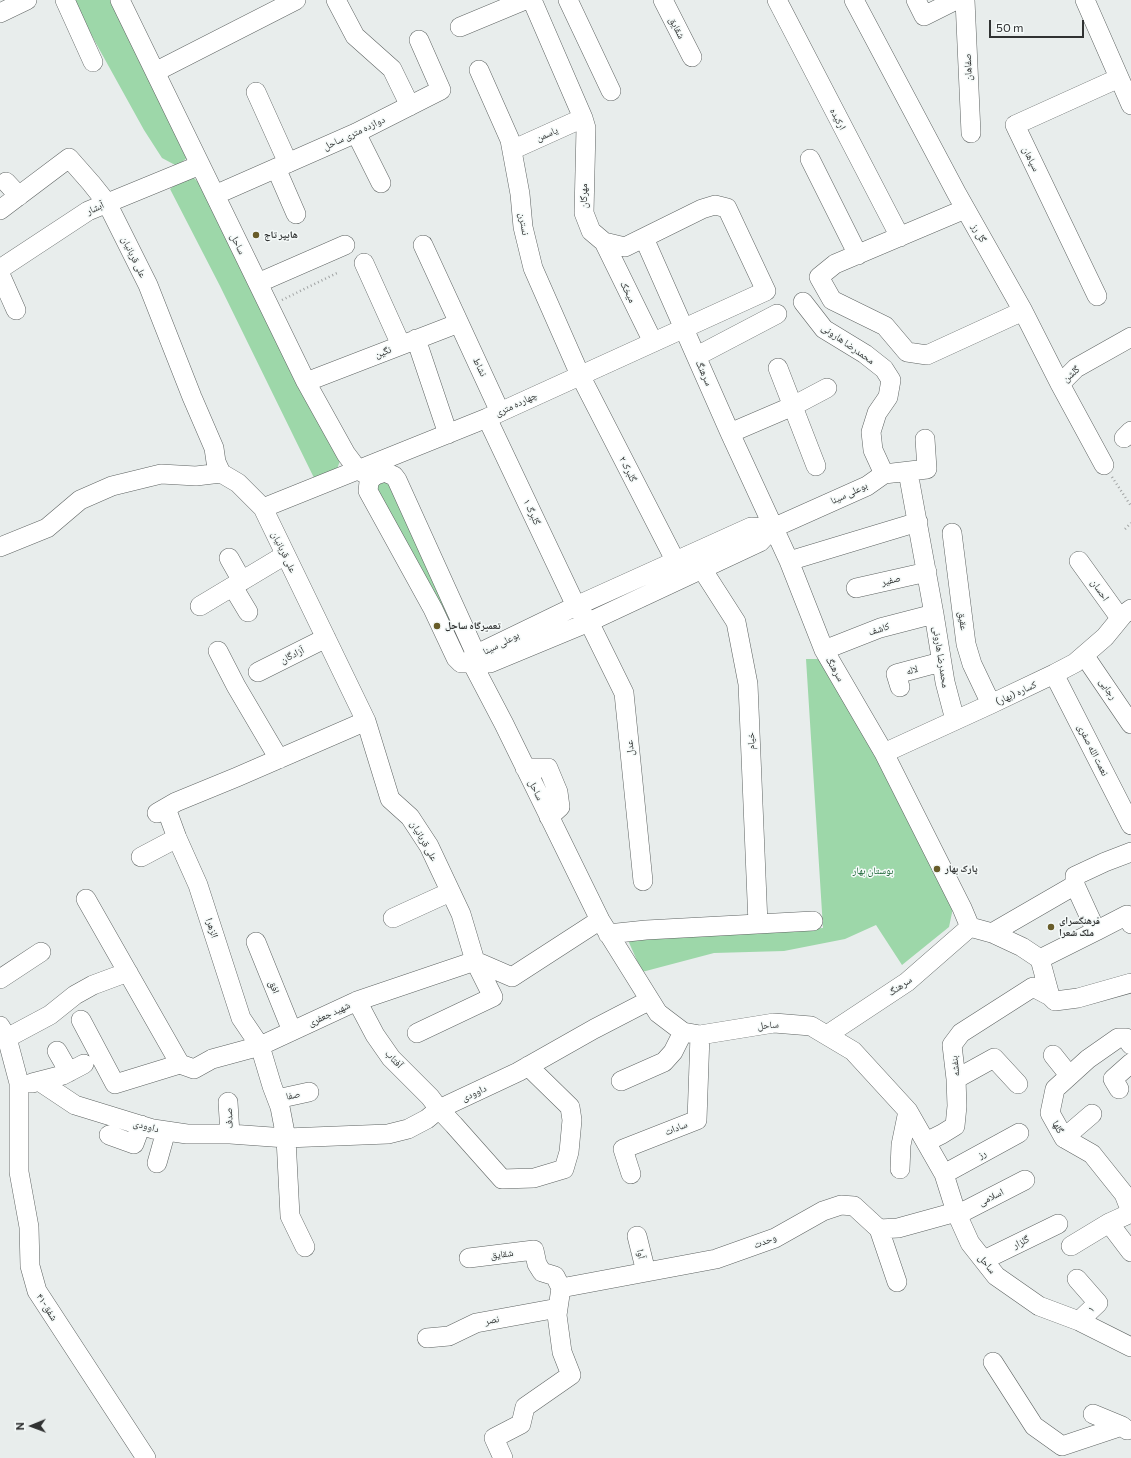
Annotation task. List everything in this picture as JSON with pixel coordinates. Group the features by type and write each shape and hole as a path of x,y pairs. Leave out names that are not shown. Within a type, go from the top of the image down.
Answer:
{"street":[{"path":"0,13 27,0"},
{"path":"65,0 93,62"},
{"name":"ساحل","path":"120,0 306,382 346,454 365,474 385,472 397,480 474,650 474,656 471,661 604,927 658,1013 691,1033 774,1023 811,1026 853,1051 908,1111 944,1174 957,1214 970,1243 996,1276 1039,1306 1079,1322 1131,1347"},
{"path":"155,72 296,0"},
{"path":"336,0 355,36 392,69 410,106"},
{"path":"460,27 525,0"},
{"name":"مهرگان","path":"532,0 586,128 584,213 591,231 604,242"},
{"path":"568,0 611,91"},
{"name":"شقایق","path":"663,0 692,57"},
{"name":"ارکیده","path":"777,0 900,237"},
{"name":"گل رز","path":"854,0 965,209 1023,311 1060,384 1104,465"},
{"path":"916,0 924,16 956,0"},
{"name":"صفاهان","path":"965,0 970,133"},
{"path":"1084,0 1131,105"},
{"name":"دوازده متری ساحل","path":"215,196 356,133 442,90 419,40"},
{"name":"نسترن","path":"479,70 510,140 520,194 523,227 533,268 580,375"},
{"name":"سپاهان","path":"1097,296 1015,125 1119,78"},
{"path":"256,92 282,166 296,214"},
{"name":"یاسمن","path":"512,150 583,118"},
{"path":"356,133 381,183"},
{"name":"علی قربانیان","path":"19,196 69,158 107,203 148,285 192,397 214,448 216,462 221,473 238,483 262,508 366,722 390,799 410,817 429,846 460,914 475,961 493,997 417,1033"},
{"path":"810,159 858,255"},
{"name":"آبشار","path":"0,269 88,211 200,165"},
{"path":"0,210 19,196 6,182"},
{"name":"چهارده متری","path":"262,508 365,474 448,434 494,415 766,291 727,208 715,205 702,209 644,238"},
{"path":"965,209 835,264 819,277 832,300 885,326 907,352 927,355 1023,311"},
{"path":"604,242 625,247 644,238"},
{"name":"سرهنگ","path":"644,238 730,433 789,561 824,650 884,752 962,908 970,927 907,982 827,1035"},
{"name":"میخک","path":"604,242 653,342"},
{"path":"258,283 345,245"},
{"name":"نشاط","path":"423,245 459,323 494,415"},
{"path":"364,263 409,342 448,434"},
{"path":"0,274 16,310"},
{"name":"محمدرضا هارونی","path":"804,302 824,329 865,354 884,369 891,380 888,397 877,413 871,432 873,450 884,474"},
{"path":"697,356 777,314"},
{"name":"نگین","path":"306,382 459,323"},
{"name":"گلشن","path":"1060,384 1076,368 1131,338"},
{"name":"گلشن","path":"1060,384 1082,378 1131,352"},
{"path":"778,368 816,466"},
{"name":"گلبرک ۲","path":"580,375 676,562"},
{"path":"730,433 793,406 827,388"},
{"name":"گلبرگ ۱","path":"494,415 576,606 589,622"},
{"path":"884,474 928,469 925,439"},
{"name":"محمدرضا هارونی","path":"908,472 934,614 941,662 954,720"},
{"path":"0,547 47,528 80,500 112,486 161,474 196,476 221,473"},
{"path":"365,474 369,482 368,491 433,609 456,658 461,663 471,661"},
{"name":"بوعلی سینا","path":"471,661 490,663 589,622 760,542 773,528 867,486 884,474"},
{"path":"789,561 918,522"},
{"name":"بوعلی سینا","path":"471,661 483,651 576,606 751,527 773,528"},
{"name":"عقیق","path":"952,533 966,644 972,664 991,704"},
{"name":"صفیر","path":"856,588 954,554"},
{"path":"200,606 285,555"},
{"path":"229,558 248,612"},
{"name":"احسان","path":"1079,561 1125,613"},
{"name":"خیام","path":"702,569 736,622 748,684 758,924"},
{"name":"کساره (بهار)","path":"884,752 991,704 1075,663 1105,637 1125,613"},
{"name":"کاشف","path":"824,650 880,628 934,614"},
{"name":"عدل","path":"589,622 624,693 643,882"},
{"name":"آزادگان","path":"258,672 326,638"},
{"path":"218,651 236,686 279,759"},
{"name":"رجایی","path":"1084,655 1131,724"},
{"name":"لاله","path":"900,687 896,674 941,662"},
{"name":"نعمت الله صفری","path":"1054,674 1131,825"},
{"name":"الزهرا","path":"260,1046 241,1018 198,885 177,838 161,810 176,802 366,722"},
{"path":"141,857 177,838"},
{"path":"1096,931 1075,885 1075,876 1131,852"},
{"path":"992,933 1075,885"},
{"path":"393,918 450,892"},
{"path":"86,899 180,1064"},
{"path":"1040,959 1127,915 1131,924"},
{"path":"475,961 512,977 604,927 646,930 813,921"},
{"path":"970,927 992,933 1022,947 1040,959 1050,996"},
{"name":"افق","path":"256,942 292,1031"},
{"path":"0,979 41,952"},
{"name":"شهید جعفری","path":"81,1020 115,1084 180,1064 194,1069 212,1059 260,1046 357,1001 475,961"},
{"path":"4,1032 50,1015 75,995 87,988 128,972"},
{"name":"بنفشه","path":"926,1142 955,1126 957,1106 956,1079 952,1045 961,1033 1033,987 1050,996 1055,1001 1078,998 1131,983"},
{"name":"داوودی","path":"39,1081 76,1105 153,1129 166,1131 187,1134 230,1134 286,1138 388,1134 408,1129 428,1119 439,1109 528,1066 594,1028 650,1000"},
{"name":"آفتاب","path":"357,1001 375,1035 391,1058 430,1097 502,1179 534,1178 564,1169 569,1152 572,1120 570,1107 528,1066"},
{"name":"شفق-۴۱","path":"4,1032 19,1083 19,1172 29,1226 30,1266 37,1291 146,1458"},
{"path":"621,1081 664,1062 691,1033"},
{"name":"سادات","path":"631,1174 623,1149 697,1120 691,1033"},
{"name":"گلها","path":"1131,1045 1126,1038 1118,1038 1088,1059 1055,1089 1050,1113 1064,1138 1092,1154 1124,1194 1131,1212"},
{"path":"260,1046 280,1107 286,1138 290,1216 306,1248"},
{"path":"19,1083 39,1081 63,1075 77,1068 57,1051"},
{"path":"1053,1055 1070,1075"},
{"path":"956,1079 994,1058 1018,1084"},
{"path":"1119,1089 1113,1079 1131,1063"},
{"name":"صفا","path":"277,1099 309,1092"},
{"name":"صدف","path":"228,1102 230,1134"},
{"path":"900,1169 901,1145 908,1111"},
{"path":"1064,1138 1092,1114"},
{"path":"109,1135 134,1144 141,1125"},
{"path":"157,1162 166,1131"},
{"name":"رز","path":"944,1174 1020,1133"},
{"name":"اسلامی","path":"957,1214 1025,1180"},
{"name":"وحدت","path":"561,1288 716,1259 775,1238 823,1211 841,1205 854,1206 879,1229"},
{"path":"1071,1246 1109,1223 1131,1212"},
{"path":"897,1282 879,1229 898,1228 957,1214"},
{"path":"1109,1223 1131,1252"},
{"name":"گلزار","path":"984,1260 1058,1224"},
{"name":"آوا","path":"637,1236 646,1272"},
{"name":"شقایق","path":"470,1258 534,1250 537,1264 542,1272 555,1276 561,1288"},
{"name":"۱","path":"1077,1279 1098,1303 1079,1322"},
{"path":"503,1458 494,1438 521,1424 525,1407 571,1375 562,1352 557,1315 561,1288"},
{"name":"نصر","path":"428,1338 449,1336 476,1323 558,1308"},
{"path":"993,1362 1034,1426 1062,1446 1127,1430"},
{"path":"1093,1414 1127,1430"}],"path":[{"path":"269,306 339,272"},
{"path":"1104,465 1131,506"},
{"path":"1125,528 1131,524"}],"green space":[{"path":"72,0 111,0 188,157 177,166 162,158 144,130"},
{"path":"193,177 200,184 340,461 334,477 317,484 220,286 170,189 182,180"},
{"path":"384,481 393,483 463,645 459,643 374,490 376,485"},
{"name":"بوستان بهار","path":"806,659 826,659 953,908 949,927 902,965 876,925 845,939 784,951 714,953 642,972 627,938 823,928"}],"place":[{"name":"هایپر تاج","path":"256,235"},
{"name":"تعمیرگاه ساحل","path":"437,626"},
{"name":"پارک بهار","path":"937,869"},
{"name":"فرهنگسرای ملک شعرا","path":"1051,927"}]}
